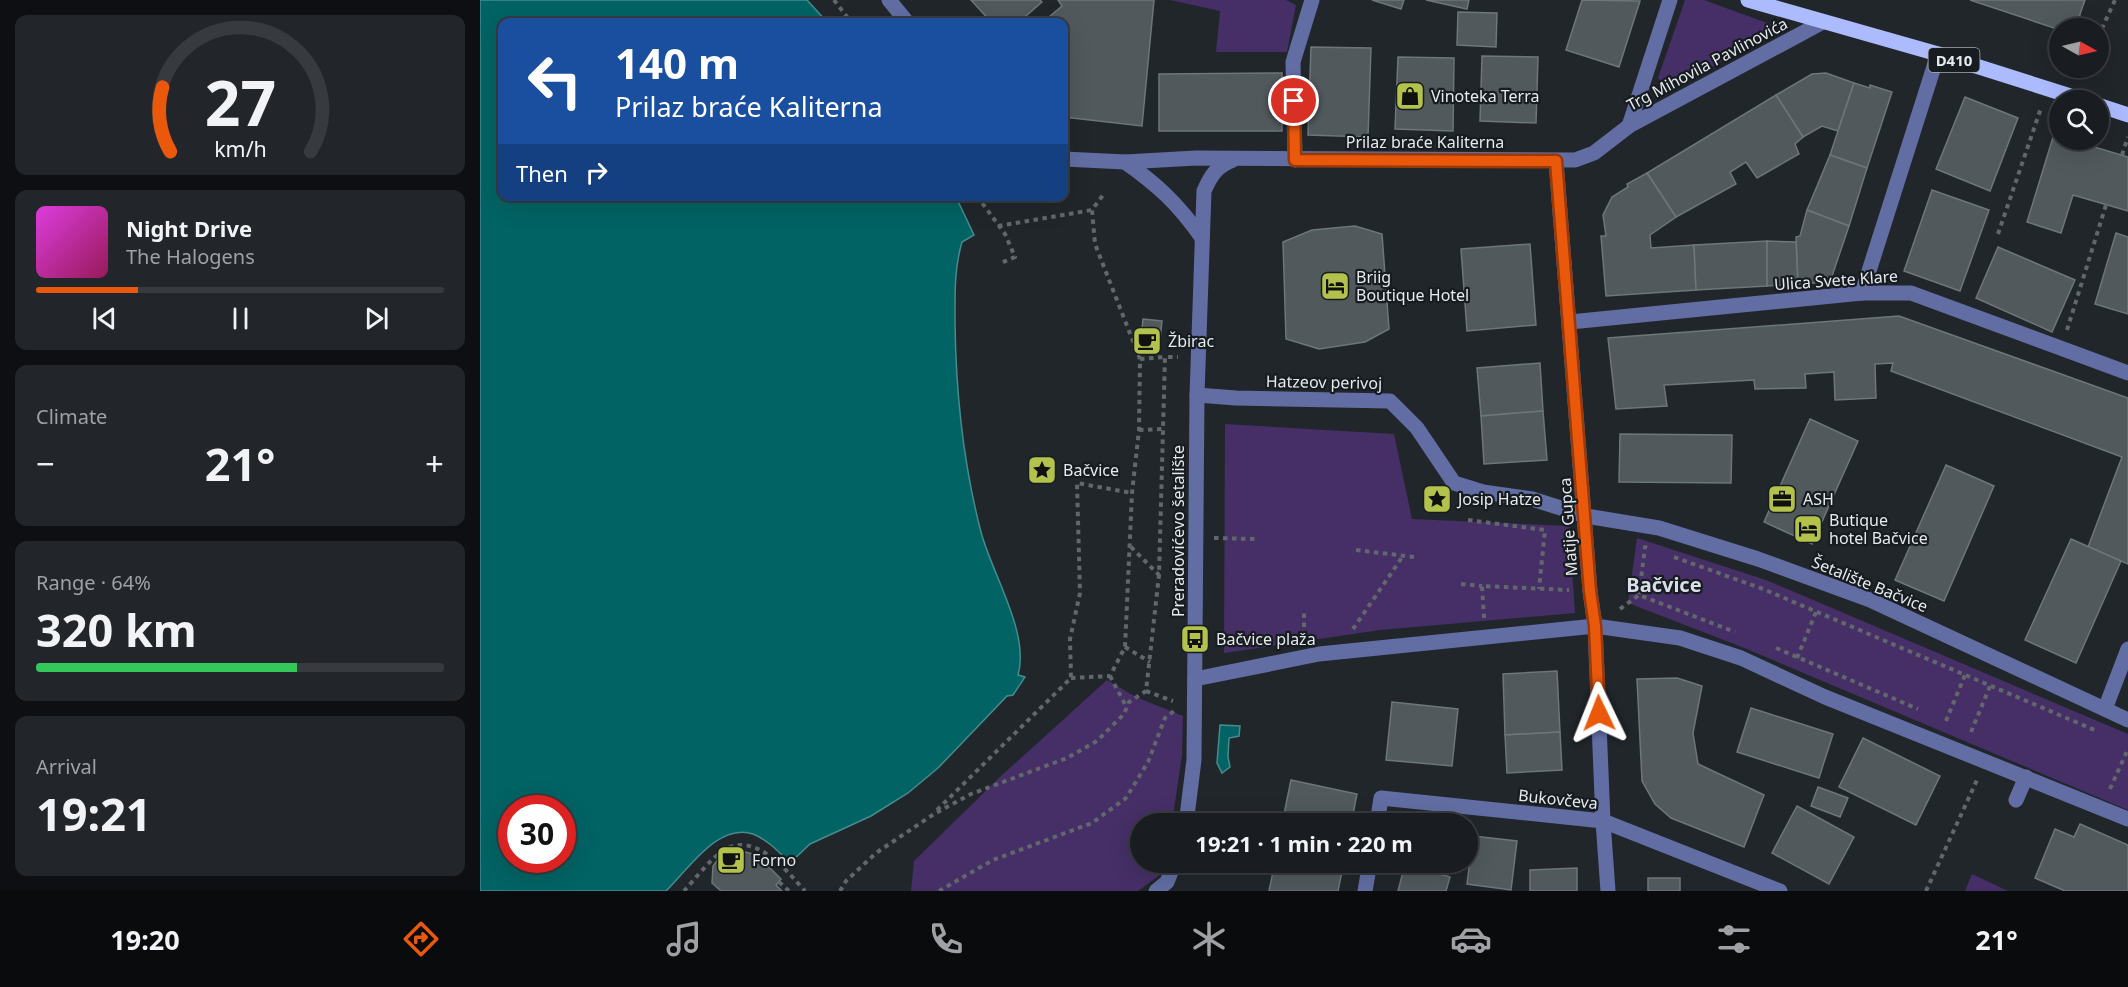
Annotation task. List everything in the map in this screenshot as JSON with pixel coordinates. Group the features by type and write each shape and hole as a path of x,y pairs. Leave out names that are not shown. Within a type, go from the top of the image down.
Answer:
{"main road":[{"name":"D410","path":"1748,0 1938,54 2047,90"},
{"path":"2109,109 2128,115"}],"street":[{"path":"889,0 904,18"},
{"path":"1295,160 1293,62 1312,0"},
{"name":"Trg Mihovila Pavlinovića","path":"1629,126 1670,0"},
{"name":"Trg Mihovila Pavlinovića","path":"1629,126 1823,22"},
{"path":"1862,293 1938,54"},
{"name":"Prilaz braće Kaliterna","path":"1234,159 1575,160 1594,153 1629,126"},
{"path":"1068,159 1125,162 1196,158 1234,159"},
{"name":"Preradovićevo šetalište","path":"1187,813 1194,760 1197,395 1204,191 1211,175 1222,165 1234,159"},
{"name":"Matije Gupca","path":"1556,161 1586,516 1590,591 1595,626 1608,891"},
{"path":"1125,162 1159,187 1188,217 1202,238"},
{"name":"Ulica Svete Klare","path":"1570,322 1862,293 1911,292 2128,373"},
{"name":"Hatzeov perivoj","path":"1197,395 1390,401 1417,428 1454,483 1483,492 1532,499 1568,508 1586,516"},
{"name":"Šetalište Bačvice","path":"1586,516 1659,528 1758,559 1870,600 2128,720"},
{"path":"1195,679 1319,654 1595,626 1680,638 1741,658 1825,698 2128,819"},
{"path":"2105,709 2128,649"},
{"path":"2016,800 2026,777"},
{"name":"Bukovčeva","path":"1379,813 1382,798 1603,821 1780,891"},
{"path":"1156,891 1167,882 1171,873"},
{"path":"1365,891 1368,873"}],"path":[{"path":"834,0 848,18"},
{"path":"2107,18 2115,0"},
{"path":"1998,234 2047,90"},
{"path":"2122,155 2128,137"},
{"path":"1103,195 1092,210 1095,244 1140,359 1139,430 1132,493 1125,646 1110,676"},
{"path":"980,201 1005,234 1015,256 1001,263"},
{"path":"2061,348 2106,205"},
{"path":"998,226 1092,210"},
{"path":"1140,359 1165,357 1199,361"},
{"path":"840,891 846,881 876,853 934,814 971,794 1067,758 1097,741 1124,714 1129,702 1146,691 1158,575 1165,357"},
{"path":"1139,430 1164,429"},
{"path":"1071,678 1070,639 1080,593 1077,483 1132,493"},
{"path":"1468,520 1545,530 1539,589"},
{"path":"1196,537 1256,539"},
{"path":"1131,547 1158,575"},
{"path":"1656,551 1645,547 1639,596 1746,635"},
{"path":"1356,550 1414,557"},
{"path":"1666,555 1763,589 2107,736"},
{"path":"1337,652 1403,556"},
{"path":"1461,584 1590,591"},
{"path":"1482,586 1485,637"},
{"path":"1797,658 1816,612"},
{"path":"1766,644 1924,712"},
{"path":"1125,646 1150,663"},
{"path":"1954,725 1946,721 1965,675"},
{"path":"934,814 1071,678 1110,676"},
{"path":"1110,676 1127,708"},
{"path":"1971,732 1990,686"},
{"path":"939,891 993,860 1092,823 1126,798 1148,762 1165,718 1182,704 1146,691"},
{"path":"1963,728 1982,737"},
{"path":"2119,795 2109,791 2128,749"},
{"path":"1926,891 1985,761"},
{"path":"684,891 722,850 739,843 760,849 785,869 805,891"},
{"path":"779,882 789,891"}],"shaded area":[{"path":"1170,0 1286,0 1296,5 1287,52 1216,52 1220,11"},
{"path":"1685,0 1704,0 1778,27 1667,94 1658,78"},
{"path":"1225,424 1394,434 1412,519 1569,526 1575,613 1380,630 1224,653"},
{"path":"1637,538 1766,580 2128,734 2128,810 1742,647 1628,603"},
{"path":"1107,680 1136,697 1183,716 1182,755 1173,813 1130,813 1130,873 1161,873 1138,891 911,891 914,861 1001,776"},
{"path":"1972,874 2008,891 1965,891"}],"water":[{"path":"480,0 807,0 823,18 498,18 498,201 958,201 974,235 962,242 955,283 957,377 965,455 981,532 1019,641 1018,675 1025,677 1013,695 1007,696 938,768 908,793 871,816 810,844 790,863 764,840 753,834 740,832 716,841 666,891 480,891"},
{"path":"1220,725 1240,726 1239,736 1229,738 1230,767 1222,773 1217,763"}],"building":[{"path":"971,0 1040,0 1042,2 1024,18 987,18"},
{"path":"1058,0 1154,0 1142,126 1068,117 1068,18 1048,18 1062,6"},
{"path":"1372,0 1404,0 1401,9"},
{"path":"1426,0 1469,0 1467,9"},
{"path":"1582,0 1640,1 1619,67 1566,50"},
{"path":"1970,0 2085,0 2080,18 2049,18 2049,26"},
{"path":"1458,12 1497,13 1496,47 1457,45"},
{"path":"1311,47 1371,48 1368,137 1308,135"},
{"path":"1482,56 1538,57 1536,123 1480,121"},
{"path":"1398,57 1454,58 1453,131 1395,129"},
{"path":"1282,73 1282,131 1159,131 1159,74"},
{"path":"1826,73 1854,83 1838,131 1822,126 1803,137 1776,95 1812,74"},
{"path":"1854,83 1892,92 1867,168 1830,155"},
{"path":"1776,95 1803,137 1795,144 1799,154 1757,178 1746,162 1730,172 1736,184 1676,217 1647,173"},
{"path":"1965,97 2018,118 1990,191 1936,169"},
{"path":"2049,150 2105,150 2128,157 2128,211 2073,195 2061,233 2027,222"},
{"path":"1830,155 1867,168 1849,226 1807,210"},
{"path":"1647,173 1676,217 1650,235 1651,248 1694,245 1696,290 1606,296 1601,236 1606,236 1603,215 1612,197 1628,187 1627,184"},
{"path":"1932,190 1989,210 1960,291 1904,271"},
{"path":"1807,210 1849,226 1830,282 1798,284 1796,237 1800,236"},
{"name":"Briig Boutique Hotel","path":"1355,226 1382,234 1389,329 1365,342 1319,349 1286,339 1283,242 1312,230"},
{"path":"2116,233 2128,237 2128,314 2095,304"},
{"path":"1767,241 1767,286 1696,290 1694,245"},
{"path":"1767,241 1796,242 1798,284 1767,286"},
{"path":"1530,244 1536,325 1467,331 1461,249"},
{"path":"1998,247 2075,280 2052,332 1976,298"},
{"path":"1899,316 2128,398 2128,564 2088,547 2122,457 1891,371 1893,363 1875,364 1876,398 1835,400 1834,372 1805,374 1806,388 1755,389 1754,380 1664,385 1667,406 1616,409 1608,338"},
{"path":"1143,319 1162,321 1159,349 1140,347"},
{"path":"1540,363 1543,411 1481,416 1477,368"},
{"path":"1543,411 1547,460 1484,464 1481,416"},
{"path":"1810,419 1858,441 1812,544 1764,522"},
{"path":"1620,434 1732,435 1731,483 1619,482"},
{"path":"1946,465 1994,486 1944,601 1895,580"},
{"path":"2071,539 2121,561 2076,663 2025,640"},
{"path":"1557,671 1560,732 1505,735 1503,674"},
{"path":"1677,678 1702,686 1693,733 1698,764 1764,795 1744,847 1671,818 1655,804 1642,781 1637,679"},
{"path":"1392,702 1458,709 1452,766 1386,760"},
{"path":"1751,708 1833,734 1819,778 1737,752"},
{"path":"1560,732 1562,770 1507,773 1505,735"},
{"path":"1863,738 1940,776 1916,825 1839,787"},
{"path":"1291,780 1357,794 1353,813 1284,813"},
{"path":"1818,787 1848,798 1840,817 1811,806"},
{"path":"1797,806 1854,837 1829,884 1772,853"},
{"path":"2080,824 2128,845 2128,891 2065,891 2035,878 2055,829 2074,837"},
{"path":"1478,837 1517,841 1511,890 1467,884 1468,873 1478,873"},
{"path":"737,850 757,855 781,879 776,885 782,891 721,891 712,883 713,866 722,854"},
{"path":"1577,868 1577,891 1530,891 1530,870"},
{"path":"1273,873 1342,873 1338,891 1269,891"},
{"path":"1403,873 1436,873 1450,877 1446,891 1398,891"},
{"path":"1648,878 1680,878 1680,891 1648,891"}],"place":[{"name":"Vinoteka Terra","path":"1410,96"},
{"name":"Briig Boutique Hotel","path":"1335,286"},
{"name":"Žbirac","path":"1147,341"},
{"name":"Bačvice","path":"1042,470"},
{"name":"Josip Hatze","path":"1437,499"},
{"name":"ASH","path":"1782,499"},
{"name":"Butique hotel Bačvice","path":"1808,529"},
{"name":"Bačvice plaža","path":"1195,639"},
{"name":"Forno","path":"731,860"}],"district":[{"name":"Bačvice","path":"1664,584"}],"route":[{"path":"1294,101 1295,160 1556,161 1590,591 1595,626 1599,713"}]}
